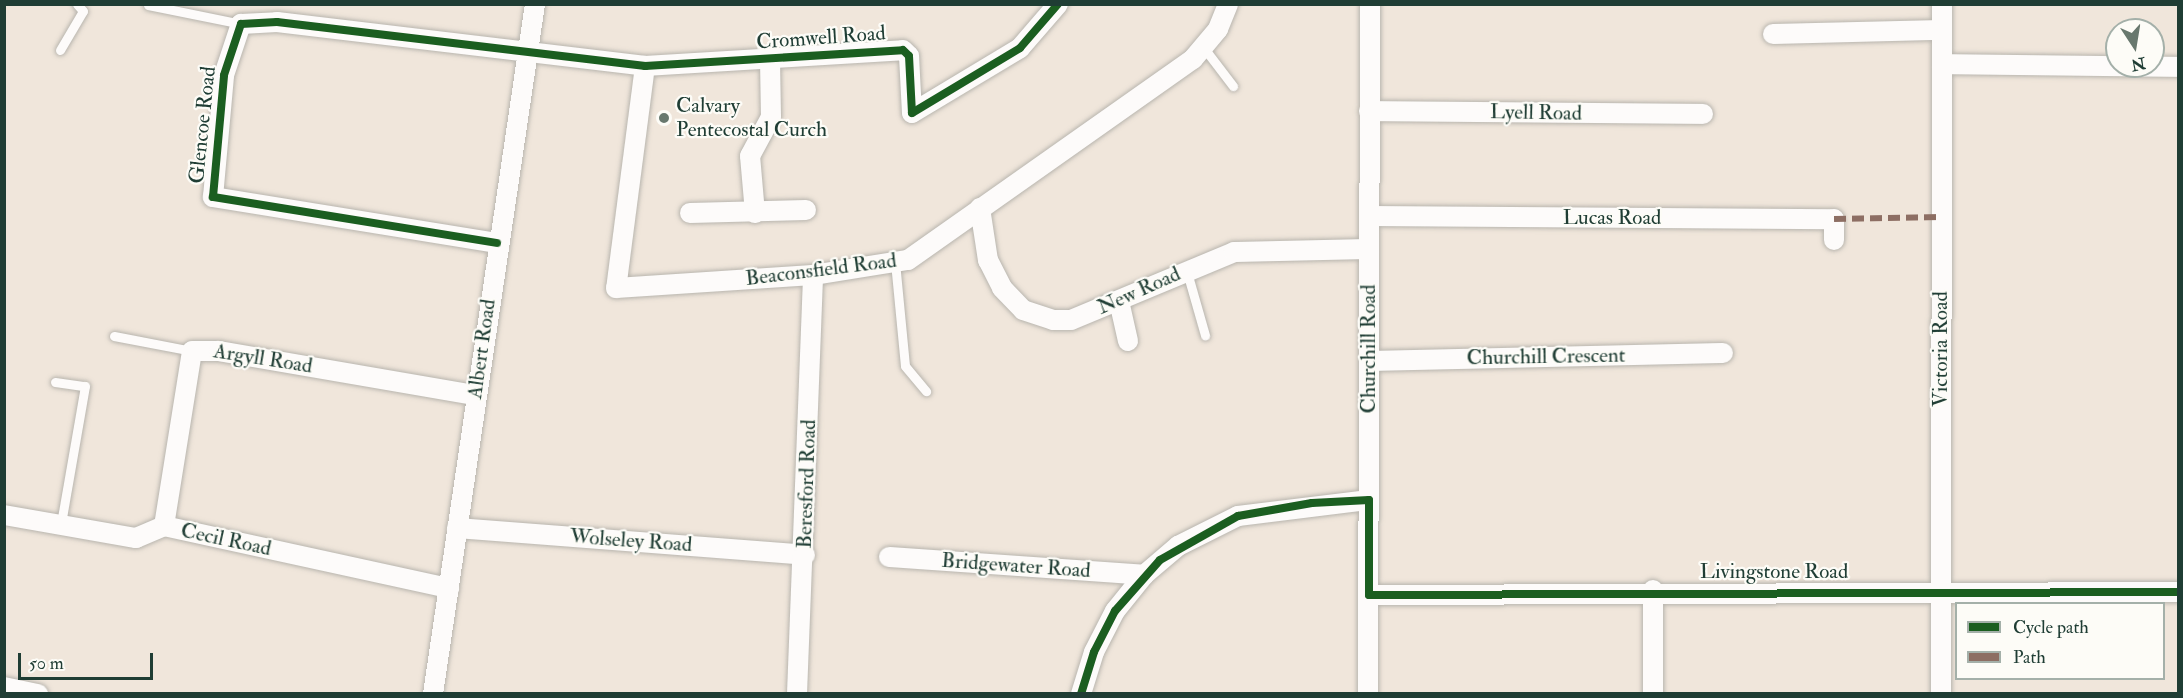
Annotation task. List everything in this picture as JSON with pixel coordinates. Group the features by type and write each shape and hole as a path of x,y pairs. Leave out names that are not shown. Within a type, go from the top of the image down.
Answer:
{"street":[{"name":"Albert Road","path":"433,693 497,243 535,4"},
{"name":"Cromwell Road","path":"527,52 645,66 903,50 909,56 910,110 919,113 1020,48 1058,4"},
{"name":"Beaconsfield Road","path":"645,66 616,288 813,275 908,260 1204,48 1228,4"},
{"name":"Churchill Road","path":"1368,693 1370,4"},
{"name":"Victoria Road","path":"1941,693 1942,4"},
{"path":"241,24 277,22 527,52"},
{"name":"Glencoe Road","path":"241,24 224,75 213,197 497,243"},
{"path":"1773,34 1942,30"},
{"path":"755,213 750,156 771,117 770,60"},
{"path":"1942,64 2178,67"},
{"name":"Lyell Road","path":"1370,111 1703,114"},
{"name":"New Road","path":"980,208 990,267 1023,310 1042,318 1071,320 1186,270 1234,252 1369,249"},
{"path":"690,213 806,210"},
{"name":"Lucas Road","path":"1369,216 1834,219 1834,240"},
{"name":"Beresford Road","path":"797,693 805,555 813,275"},
{"path":"1119,301 1128,341"},
{"name":"Argyll Road","path":"164,526 192,351 219,351 475,395"},
{"name":"Churchill Crescent","path":"1369,361 1723,353"},
{"path":"1081,693 1104,631 1144,575 1188,540 1238,516 1275,507 1369,500"},
{"name":"Cecil Road","path":"4,515 136,538 164,526 449,588"},
{"name":"Wolseley Road","path":"457,528 805,555"},
{"name":"Bridgewater Road","path":"889,557 1144,575"},
{"path":"1653,590 1653,693"},
{"name":"Livingstone Road","path":"1369,595 1653,590 2178,592"},
{"path":"4,687 38,693"}],"lane":[{"path":"60,50 83,11 77,4"},
{"path":"148,5 241,24"},
{"path":"1204,48 1233,86"},
{"path":"895,262 905,366 926,391"},
{"path":"1186,270 1205,336"},
{"path":"114,336 192,351"},
{"path":"55,382 85,386 61,524"}],"marked path":[{"path":"1834,219 1941,217"}],"cycle path":[{"path":"497,243 213,197 224,75 241,24 277,22 645,66 903,50 909,56 912,113 1020,48 1058,4"},
{"path":"1081,694 1094,652 1115,611 1160,560 1238,516 1312,503 1369,500 1369,595 2178,592"}],"place":[{"name":"Calvary Pentecostal Curch","path":"664,118"}]}
